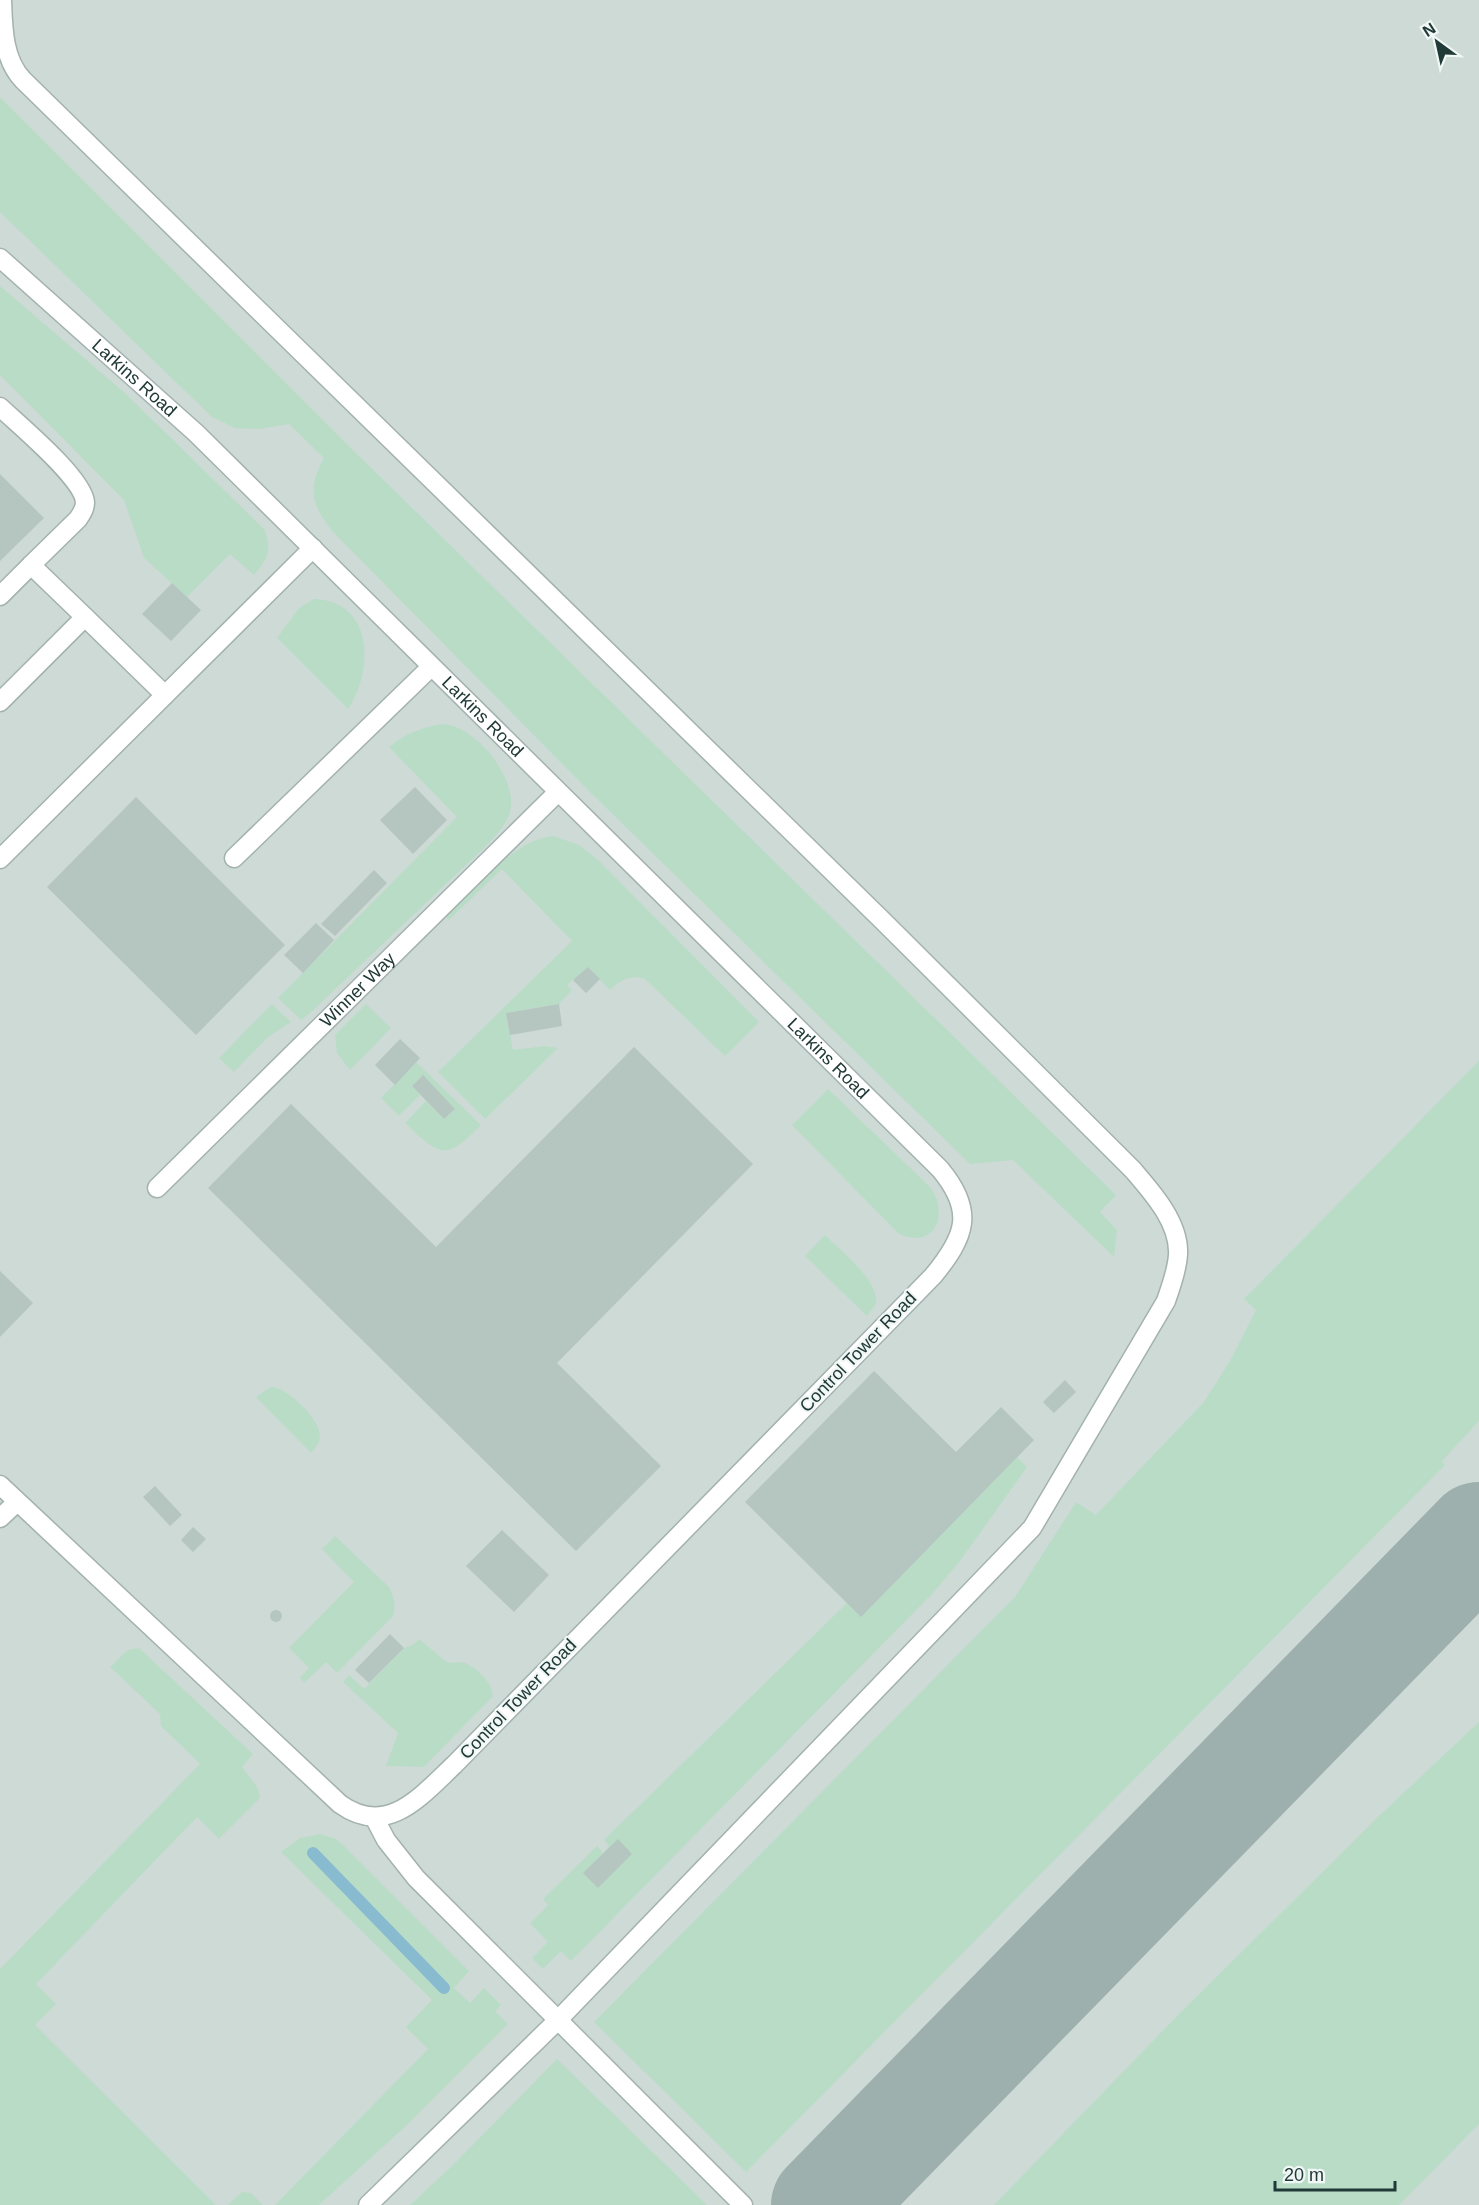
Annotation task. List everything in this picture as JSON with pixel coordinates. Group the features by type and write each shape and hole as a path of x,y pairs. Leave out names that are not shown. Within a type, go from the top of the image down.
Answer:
{"lane":[{"path":"2,0 8,55 16,73 913,951 1133,1170 1158,1201 1178,1244 1176,1267 1166,1301 1032,1528 557,2021 368,2205"},
{"name":"Larkins Road","path":"0,258 196,433 954,1185"},
{"path":"0,407 61,465 81,489 85,500 84,510 78,519 0,596"},
{"path":"0,859 313,548"},
{"path":"31,565 165,695"},
{"path":"0,702 85,616"},
{"path":"234,858 431,667"},
{"name":"Winner Way","path":"157,1188 558,792"},
{"name":"Control Tower Road","path":"374,1817 390,1815 413,1802 454,1765 933,1276 947,1260 960,1234 961,1200 954,1185"},
{"path":"0,1485 340,1804 354,1814 374,1817 386,1840 416,1878 743,2205"},
{"path":"0,1518 17,1502"}],"shaded area":[{"path":"0,0 1479,0 1479,2205 0,2205"}],"green space":[{"path":"0,97 359,456 1116,1195 1100,1212 1117,1230 1114,1257 1013,1160 970,1164 590,792 333,532 320,513 314,497 315,479 324,458 289,424 259,429 235,428 212,417 0,212"},
{"path":"0,286 126,394 265,530 268,544 267,554 254,575 230,554 187,597 144,558 124,500 0,375"},
{"path":"314,599 334,603 348,612 358,624 363,640 362,676 348,709 277,638 299,608"},
{"path":"443,724 468,733 490,754 506,780 510,793 511,806 508,817 487,845 301,1020 278,998 457,817 389,747 414,732"},
{"path":"554,836 579,845 598,860 759,1022 725,1056 645,979 635,977 626,979 610,990 588,967 567,985 572,990 559,1004 506,1013 513,1050 545,1046 558,1048 485,1119 438,1072 572,941 502,869 449,920 446,917 509,856 539,839"},
{"path":"272,1004 291,1022 268,1037 234,1072 219,1058"},
{"path":"366,1004 391,1028 350,1070 337,1053 335,1035"},
{"path":"1479,1061 1479,1421 1442,1461 1445,1465 746,2172 594,2022 1015,1597 1076,1502 1096,1515 1204,1402 1231,1359 1256,1310 1244,1299"},
{"path":"416,1062 481,1125 459,1145 443,1150 435,1148 405,1123 426,1101 444,1119 455,1109 422,1076 412,1086 420,1095 399,1116 381,1098"},
{"path":"828,1089 930,1187 939,1208 935,1227 929,1234 911,1238 899,1234 792,1125"},
{"path":"825,1235 858,1266 872,1285 876,1304 867,1316 805,1256"},
{"path":"271,1387 278,1388 294,1398 315,1421 320,1439 311,1453 256,1397"},
{"path":"1017,1457 1027,1467 960,1561 932,1594 571,1961 561,1951 543,1969 532,1958 548,1942 530,1923 548,1905 543,1899 597,1846 603,1853 609,1846 604,1840 847,1603 861,1616"},
{"path":"335,1536 389,1587 394,1601 394,1612 393,1616 337,1673 326,1662 304,1683 300,1678 309,1668 289,1648 354,1582 322,1549"},
{"path":"419,1639 448,1663 465,1663 476,1670 491,1687 492,1697 424,1767 386,1766 398,1733 343,1682 349,1675 364,1689 404,1648"},
{"path":"139,1648 253,1754 242,1767 256,1785 260,1798 219,1839 197,1817 36,1984 56,2004 35,2025 216,2205 0,2205 0,1969 200,1764 161,1726 160,1714 110,1667 128,1650"},
{"path":"1479,1722 1479,2124 1399,2205 994,2205 1180,2013 1379,1816"},
{"path":"320,1834 336,1839 342,1844 469,1971 454,1988 470,2003 484,1988 501,2005 495,2011 508,2024 407,2125 319,2205 275,2205 428,2049 406,2027 432,2000 281,1852 300,1838"},
{"path":"557,2059 707,2205 410,2205 452,2166"},
{"path":"242,2192 251,2193 263,2205 228,2205"}],"building":[{"path":"0,474 44,518 0,561"},
{"path":"172,583 201,610 171,641 142,614"},
{"path":"415,787 447,820 413,854 380,820"},
{"path":"136,797 285,945 196,1035 47,887"},
{"path":"374,870 387,883 335,936 321,924"},
{"path":"316,923 334,940 303,973 284,955"},
{"path":"588,967 600,979 586,993 573,980"},
{"path":"559,1004 562,1026 510,1035 506,1013"},
{"path":"400,1039 420,1058 395,1085 375,1065"},
{"path":"634,1047 753,1164 557,1363 661,1466 576,1551 208,1188 291,1104 436,1247"},
{"path":"423,1075 455,1109 444,1119 412,1086"},
{"path":"0,1271 33,1303 0,1337"},
{"path":"874,1371 956,1452 1001,1407 1034,1440 861,1617 745,1502"},
{"path":"1065,1380 1076,1392 1054,1413 1043,1402"},
{"path":"155,1486 182,1515 170,1526 143,1497"},
{"path":"193,1527 206,1539 193,1552 181,1540"},
{"path":"502,1530 549,1575 514,1612 466,1566"},
{"path":"278,1610 282,1616 278,1622 274,1622 270,1614"},
{"path":"390,1634 404,1648 369,1683 355,1670"},
{"path":"618,1839 632,1854 598,1888 583,1873"}],"waterway":[{"path":"313,1853 444,1988"}],"taxiway":[{"path":"825,2205 1479,1536"}]}
